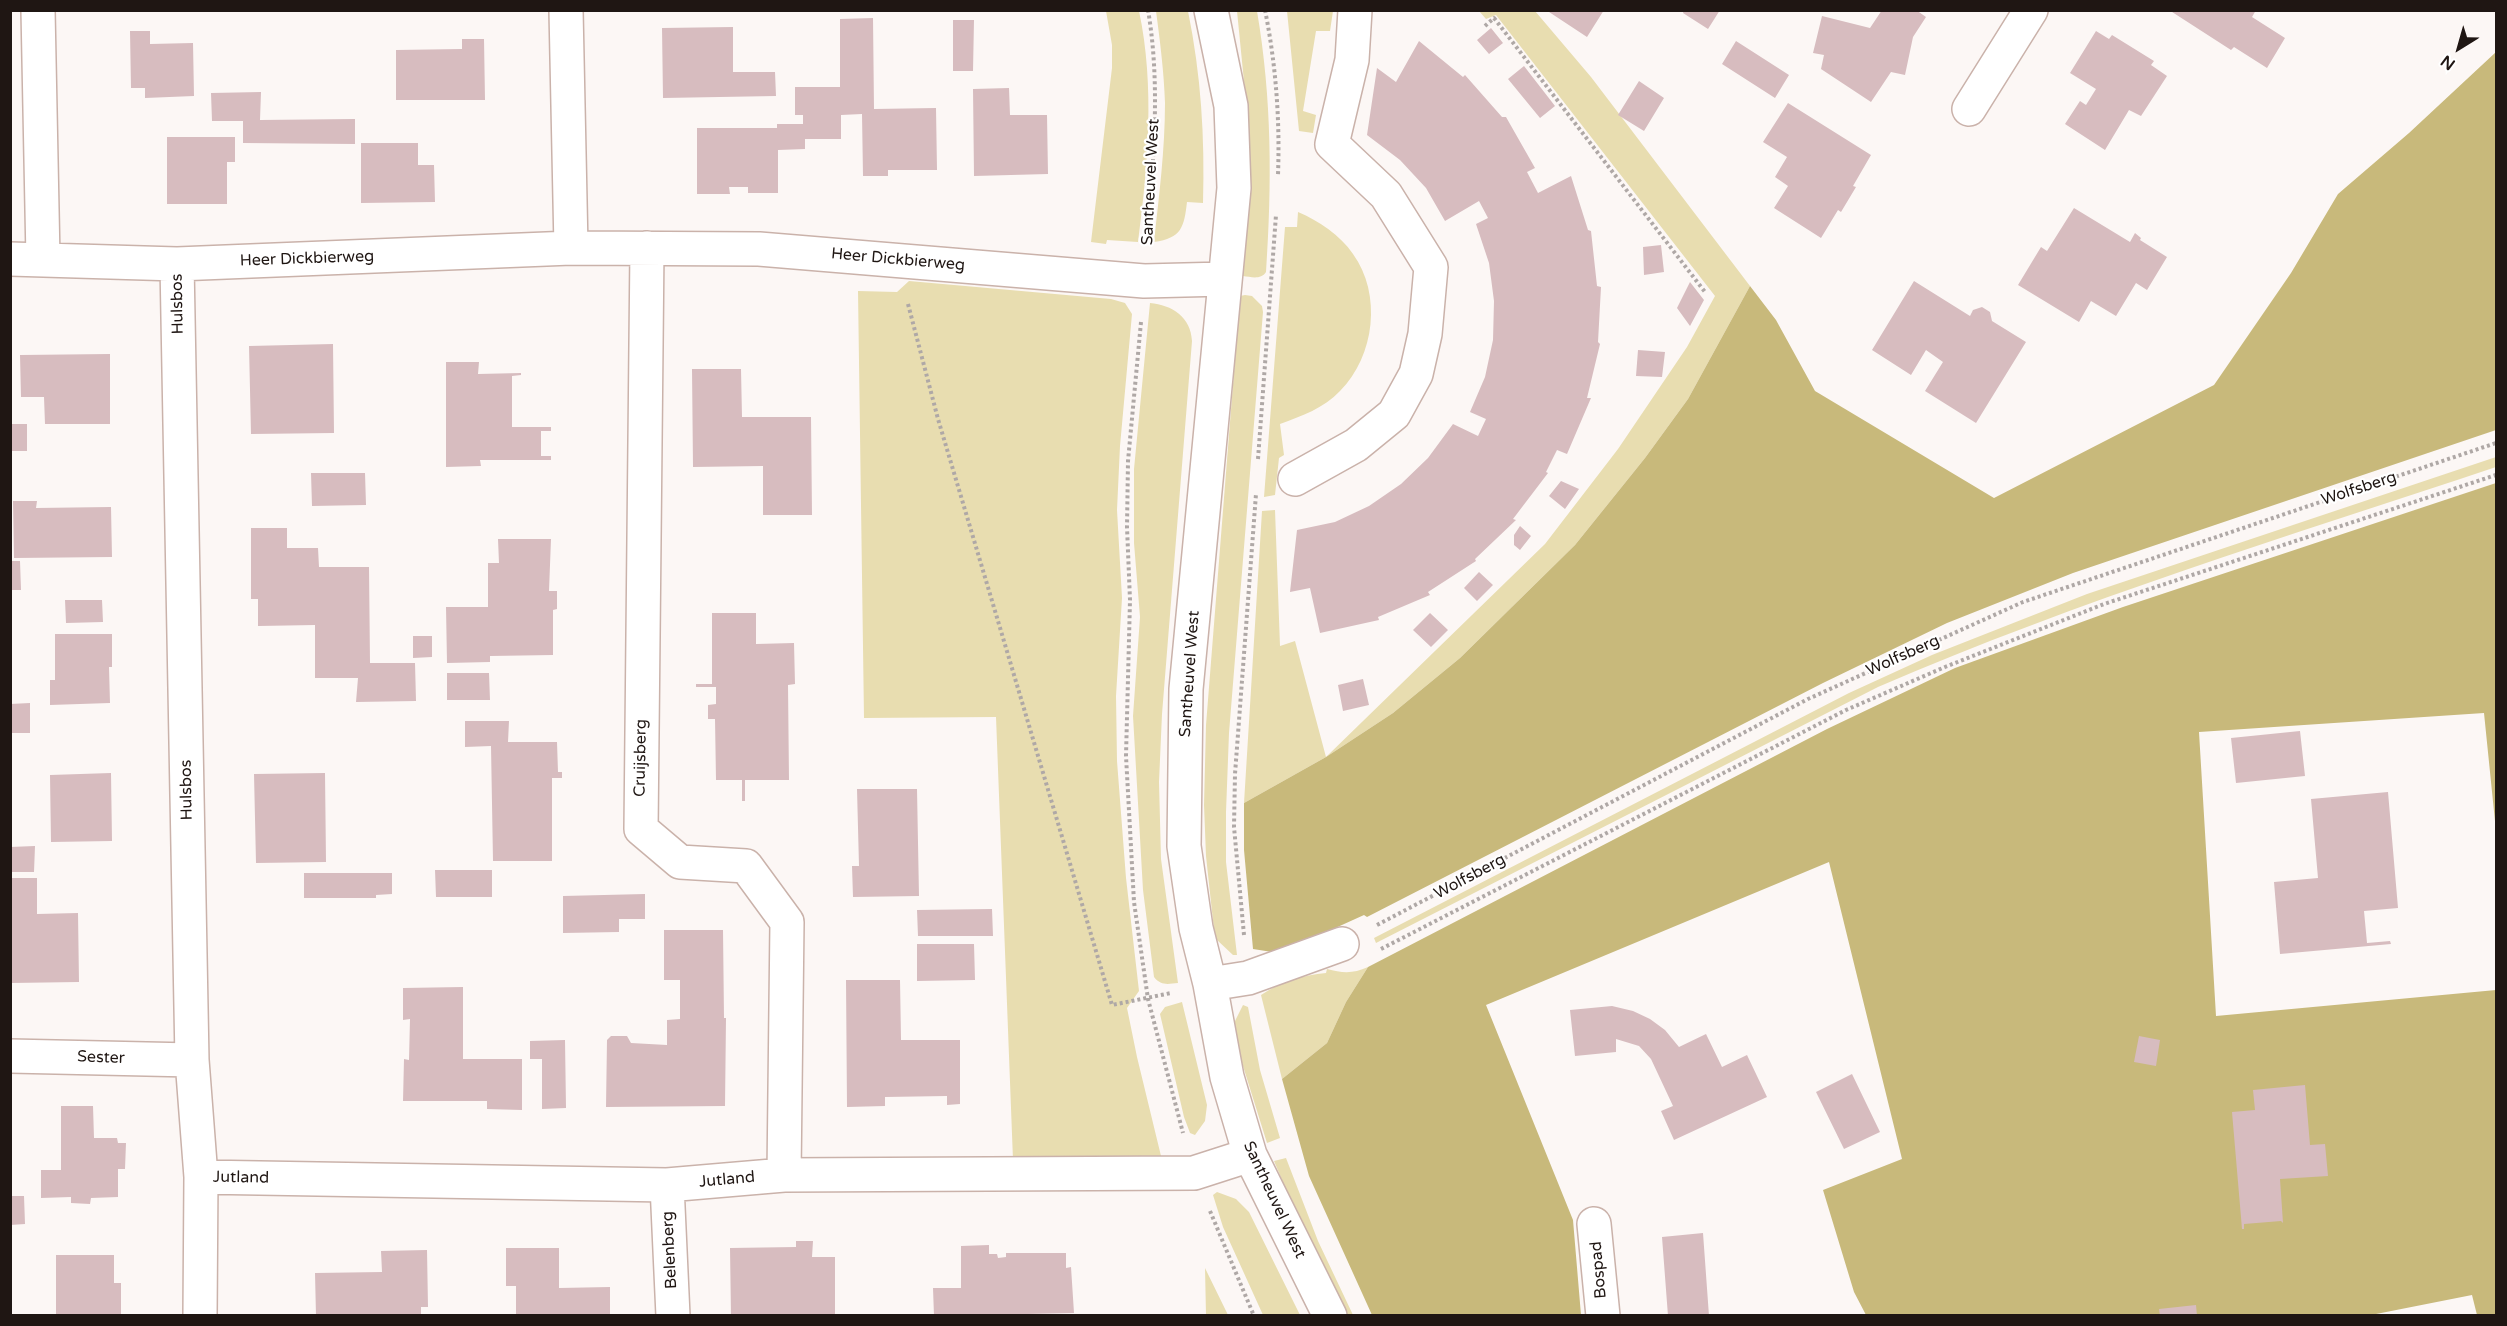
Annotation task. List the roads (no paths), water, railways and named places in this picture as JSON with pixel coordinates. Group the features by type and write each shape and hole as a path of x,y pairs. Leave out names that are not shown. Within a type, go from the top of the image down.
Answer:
{"street":[{"path":"38,10 43,259"},
{"path":"566,10 571,248"},
{"name":"Santheuvel West","path":"1211,10 1231,106 1234,188 1186,689 1184,846 1196,927 1210,984 1227,1077 1250,1155 1330,1316"},
{"path":"1295,479 1356,445 1394,414 1416,374 1425,334 1431,267 1386,195 1332,144 1352,60 1355,10"},
{"path":"1969,109 2031,10"},
{"name":"Heer Dickbierweg","path":"10,259 177,264 571,248 759,249 1144,281 1225,279"},
{"name":"Cruijsberg","path":"647,248 640,829 680,861 746,866 787,922 784,1175"},
{"name":"Hulsbos","path":"177,264 192,1060 201,1177 200,1316"},
{"path":"1210,984 1248,978 1342,944"},
{"name":"Sester","path":"10,1056 192,1060"},
{"name":"Jutland","path":"201,1177 667,1185 784,1175 1194,1173 1250,1155"},
{"name":"Belenberg","path":"667,1185 673,1316"},
{"name":"Bospad","path":"1594,1224 1603,1316"}]}
